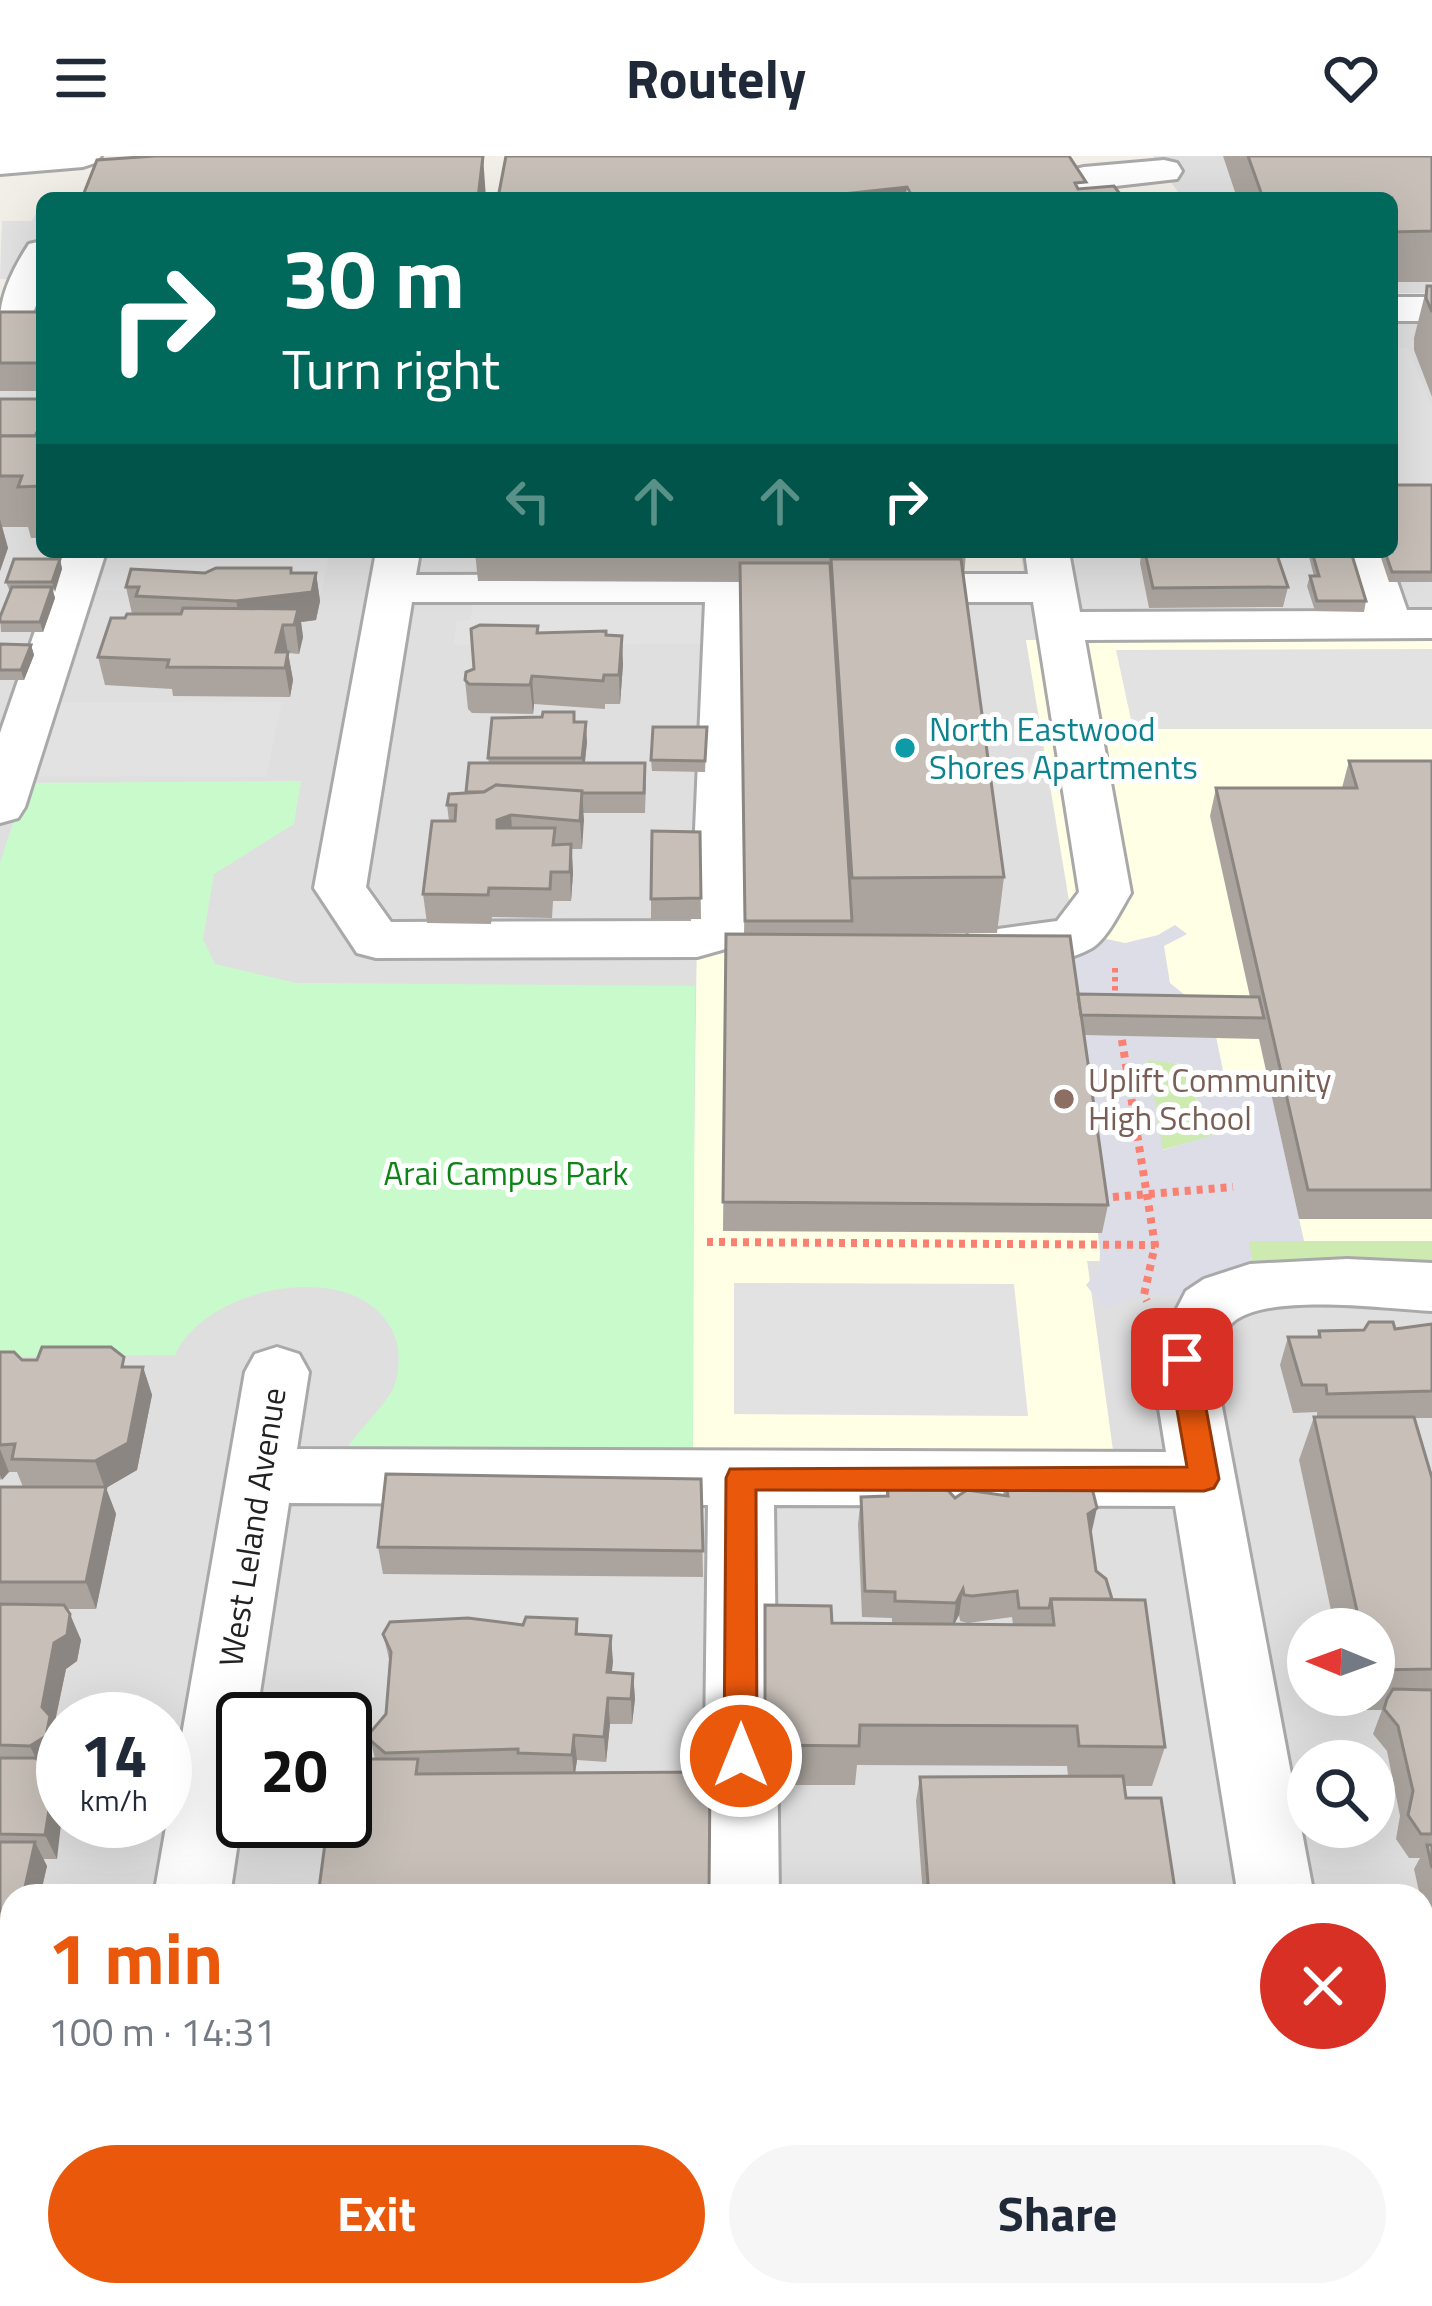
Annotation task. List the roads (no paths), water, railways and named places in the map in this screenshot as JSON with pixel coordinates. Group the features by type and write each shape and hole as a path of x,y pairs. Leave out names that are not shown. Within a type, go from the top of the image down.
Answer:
{"street":[{"path":"0,163 83,156"},
{"path":"1092,192 1084,178 1167,175"},
{"path":"19,313 36,268"},
{"path":"1398,309 1432,309"},
{"path":"0,807 82,558"},
{"path":"1369,558 1411,624"},
{"path":"728,588 717,933 697,939 376,940 340,888 394,570 728,588 838,594 1054,593 1411,624"},
{"path":"944,946 1030,945 1076,934 1105,893 1054,593"},
{"path":"1274,1884 1182,1359 1209,1307 1238,1288 1270,1282 1432,1287"},
{"name":"West Leland Avenue","path":"195,1884 277,1372"},
{"path":"260,1476 1204,1479"},
{"path":"740,1884 741,1478"}],"place":[{"name":"North Eastwood Shores Apartments","path":"905,748"},
{"name":"Uplift Community High School","path":"1064,1099"}],"park label":[{"name":"Arai Campus Park","path":"506,1173"}]}
